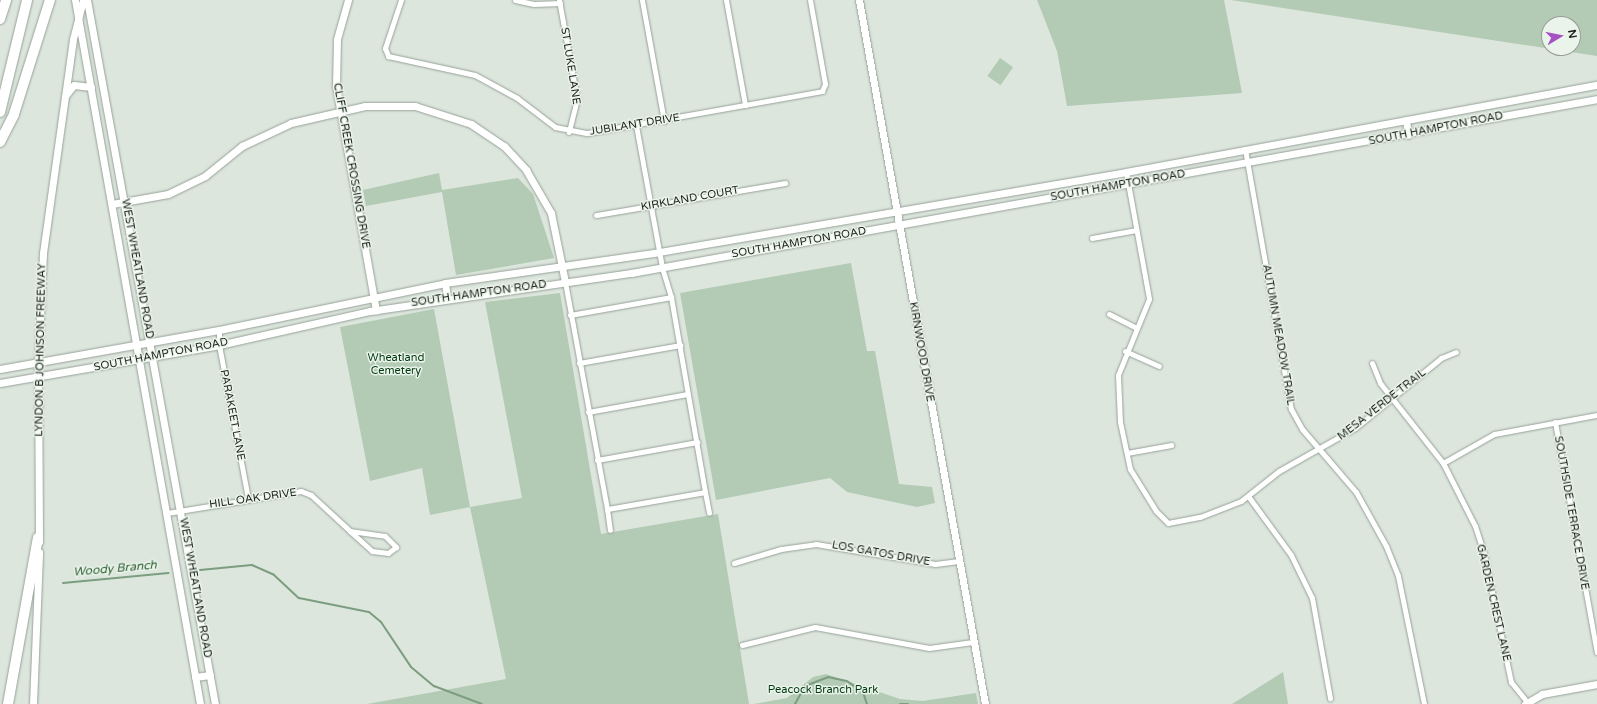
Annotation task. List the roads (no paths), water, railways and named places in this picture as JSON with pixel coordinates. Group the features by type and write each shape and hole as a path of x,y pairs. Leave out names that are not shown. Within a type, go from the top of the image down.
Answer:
{"highway":[{"path":"0,19 6,0"},
{"path":"0,112 27,0"},
{"path":"0,142 14,114 50,0"},
{"path":"8,704 38,538"}],"main road":[{"name":"WEST WHEATLAND ROAD","path":"75,0 200,704"},
{"name":"LYNDON B JOHNSON FREEWAY","path":"33,704 38,538 38,362 43,253 64,98 78,16 83,0"},
{"name":"WEST WHEATLAND ROAD","path":"87,0 182,510 215,704"},
{"name":"CLIFF CREEK CROSSING DRIVE","path":"348,0 335,57 340,111 376,310"},
{"name":"KIRNWOOD DRIVE","path":"859,0 895,210 985,704"},
{"path":"64,98 74,85 91,87"},
{"name":"SOUTH HAMPTON ROAD","path":"0,369 137,346 445,283 659,252 895,210 1126,172 1597,85"},
{"name":"SOUTH HAMPTON ROAD","path":"0,383 153,358 376,310 662,267 1247,164 1597,99"},
{"path":"112,204 168,194 205,176 264,133 309,117 380,105 415,106 456,117 488,134 510,152 541,191 551,213 565,282"},
{"path":"1470,108 1472,122"},
{"path":"1406,120 1408,134"},
{"path":"445,283 448,298"},
{"path":"195,677 210,675"},
{"path":"1526,703 1554,691 1597,684"}],"street":[{"name":"JUBILANT DRIVE","path":"401,0 385,48 388,56 475,75 517,98 550,124 569,132 587,133 636,126 819,92 825,88 810,0"},
{"path":"515,0 534,4 559,2"},
{"path":"642,0 664,121"},
{"path":"726,0 745,105"},
{"name":"ST LUKE LANE","path":"559,2 577,99 569,132"},
{"path":"636,126 662,267 671,297 680,344 687,394 709,514"},
{"name":"AUTUMN MEADOW TRAIL","path":"1245,149 1291,409 1298,424 1321,449 1356,492 1386,546 1398,576 1424,704"},
{"path":"1126,172 1149,299 1137,328 1125,351 1117,393 1127,453 1171,445"},
{"name":"KIRKLAND COURT","path":"596,215 785,183"},
{"path":"1092,238 1136,230"},
{"path":"565,282 610,530"},
{"path":"570,315 671,297"},
{"path":"1109,314 1137,328"},
{"name":"PARAKEET LANE","path":"219,330 219,345 248,499"},
{"path":"579,363 680,344"},
{"path":"1125,351 1159,366"},
{"name":"MESA VERDE TRAIL","path":"1127,453 1130,469 1156,511 1168,523 1180,522 1227,508 1248,496 1279,471 1321,449 1394,398 1441,358 1456,352"},
{"name":"GARDEN CREST LANE","path":"1372,363 1380,382 1394,398 1443,463 1482,547 1512,682 1526,703"},
{"path":"588,412 687,394"},
{"path":"1443,463 1494,434 1597,415"},
{"name":"SOUTHSIDE TERRACE DRIVE","path":"1555,422 1597,652"},
{"path":"597,460 697,442"},
{"name":"HILL OAK DRIVE","path":"167,514 182,510 248,499 305,492 372,551 388,553 396,547 385,536 350,531"},
{"path":"607,509 705,492"},
{"path":"1248,496 1291,555 1312,598 1330,698"},
{"name":"LOS GATOS DRIVE","path":"734,563 781,549 816,544 935,564 959,561"},
{"path":"742,645 815,628 929,648 973,642"}],"waterway":[{"name":"Woody Branch","path":"200,570 252,565 274,575 299,598 369,612 381,622 411,667 434,686 482,704"},
{"name":"Woody Branch","path":"63,583 169,573"},
{"name":"Woody Branch","path":"795,704 805,686 828,677 847,681 863,692 867,704"},
{"name":"Woody Branch","path":"900,704 908,704"}],"park label":[{"name":"Wheatland Cemetery","path":"396,365"},
{"name":"Peacock Branch Park","path":"823,690"}]}
